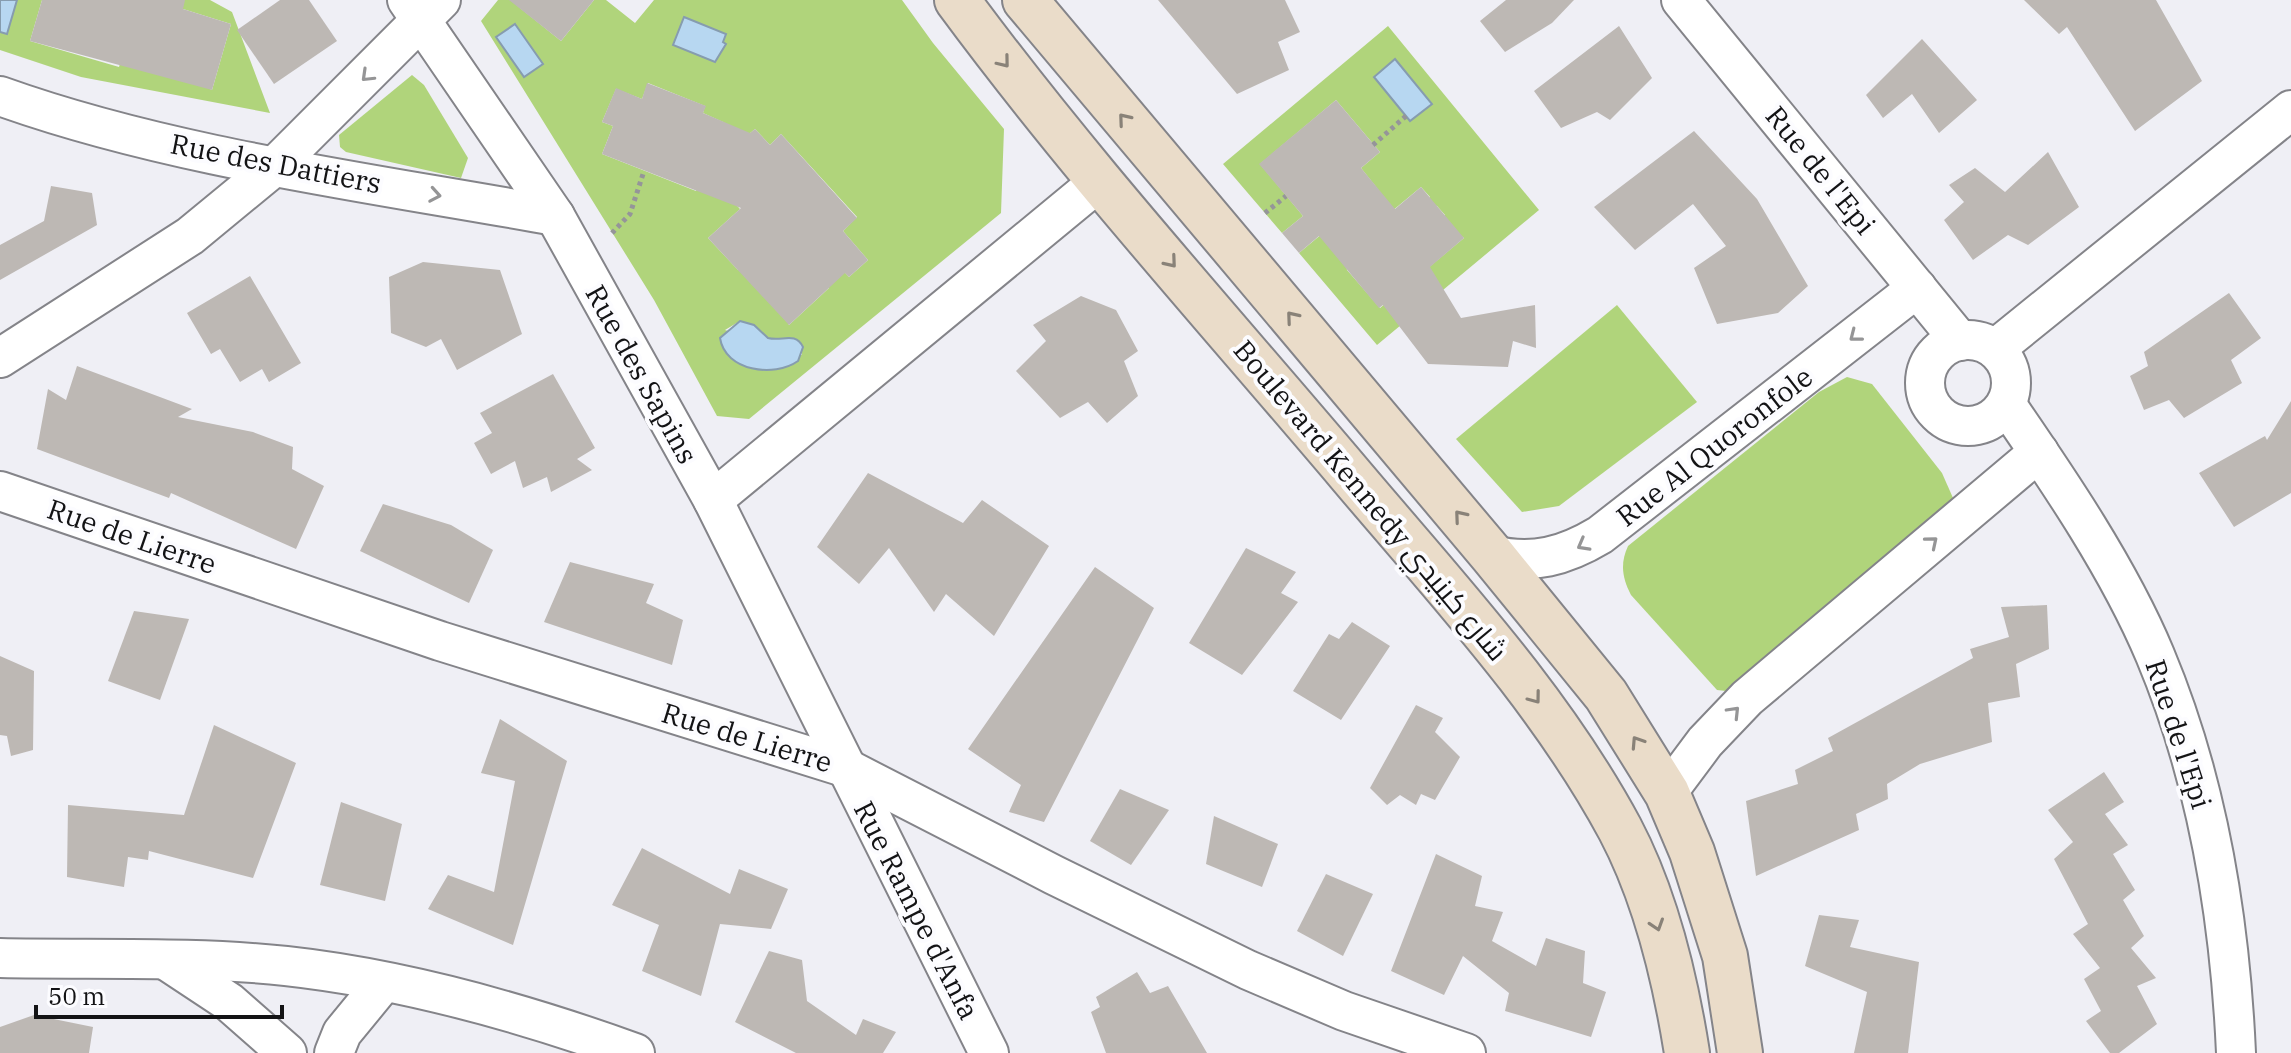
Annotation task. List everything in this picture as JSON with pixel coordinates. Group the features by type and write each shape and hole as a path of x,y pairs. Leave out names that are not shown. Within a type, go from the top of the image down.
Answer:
{"main road":[{"name":"Boulevard Kennedy شارع كينيدي","path":"957,0 1101,180 1462,607 1566,741 1621,831 1639,874 1667,957 1687,1053"},
{"name":"Boulevard Kennedy شارع كينيدي","path":"1025,0 1606,695 1667,793 1692,852 1725,956 1740,1053"}],"street":[{"name":"Rue de l'Epi","path":"1681,0 1917,288 1978,345"},
{"path":"0,358 190,236 275,166 424,7"},
{"name":"Rue des Sapins","path":"424,7 555,216 713,500 844,767"},
{"name":"Rue des Dattiers","path":"0,96 76,121 275,166 555,216"},
{"path":"1978,345 2010,375 2006,404 1997,416 1969,427 1941,417 1925,391 1930,362 1940,350 1978,345 2291,110"},
{"path":"713,500 1101,180"},
{"name":"Rue Al Quoronfole","path":"1492,555 1512,560 1545,559 1571,551 1600,535 1917,288"},
{"name":"Rue de l'Epi","path":"2006,404 2039,452 2126,598 2154,652 2177,711 2203,806 2222,897 2236,1053"},
{"path":"1667,793 1705,742 1747,698 2039,452"},
{"name":"Rue de Lierre","path":"0,491 440,641 844,767 1248,970 1344,1011 1466,1053"},
{"name":"Rue Rampe d'Anfa","path":"844,767 989,1053"},
{"path":"0,958 289,966 383,983 548,1022 635,1053"},
{"path":"167,961 229,1002 287,1053"},
{"path":"334,1053 342,1033 383,983"}],"path":[{"path":"1373,145 1406,116"},
{"path":"612,233 630,214 644,171"},
{"path":"1265,213 1286,196"}],"green space":[{"path":"17,0 42,0 30,41 119,67 125,48 212,90 231,24 183,9 174,0 210,0 232,12 270,113 81,77 0,50 0,32 7,33"},
{"path":"498,0 525,0 520,8 561,41 594,0 606,0 635,23 654,0 902,0 1004,129 1001,213 749,419 717,416 654,300 481,21","holes":["684,17 726,44 719,55","648,83 705,106 703,113 723,122 696,191 602,154 613,126 602,122 616,89 642,99","755,129 770,145 781,134 857,217 843,231 868,260 849,277 823,248 807,263 829,288 789,325 752,258 738,270 708,238 740,209 720,187 736,145","740,321 754,325 768,338 800,341 802,355 725,330"]},
{"path":"1388,26 1539,210 1377,345 1299,253 1377,188 1361,168 1380,152 1336,100 1260,164 1303,216 1282,233 1223,164","holes":["1421,187 1430,197 1425,203 1437,206 1445,215 1440,220 1464,238 1380,308 1347,270 1344,251"]},
{"path":"412,75 424,85 468,158 461,178 346,152 340,147 339,135"},
{"path":"1617,305 1697,402 1559,506 1522,512 1456,439"},
{"path":"1847,377 1872,384 1942,473 1953,498 1949,507 1736,684 1726,691 1717,690 1631,595 1623,570 1628,546 1819,392"}],"water":[{"path":"0,0 17,0 7,34 0,32"},
{"path":"684,17 726,34 723,42 726,44 715,62 673,45"},
{"path":"515,24 543,64 524,77 496,37"},
{"path":"1395,59 1432,104 1410,121 1374,77"},
{"path":"740,321 754,325 768,338 796,339 803,347 798,361 764,370 731,358 720,338"}],"building":[{"path":"42,0 185,0 183,9 231,24 212,90 30,41"},
{"path":"280,0 309,0 337,41 274,84 237,30"},
{"path":"509,0 594,0 561,41"},
{"path":"1158,0 1285,0 1300,32 1278,42 1289,70 1237,94"},
{"path":"1506,0 1574,0 1552,23 1505,52 1480,21"},
{"path":"2024,0 2156,0 2202,81 2135,131 2067,27 2059,34"},
{"path":"1619,26 1652,78 1610,120 1597,112 1561,128 1534,91"},
{"path":"1922,39 1977,100 1939,133 1912,94 1883,118 1866,95"},
{"path":"647,83 706,106 703,113 750,133 755,129 770,145 781,134 857,218 843,231 868,260 849,277 845,273 789,325 708,238 741,208 602,154 613,126 602,122 616,88 642,99"},
{"path":"1336,100 1380,152 1361,168 1395,209 1421,187 1464,238 1430,267 1461,318 1535,305 1536,348 1513,341 1508,367 1428,364 1383,305 1379,308 1319,236 1299,253 1282,233 1303,216 1259,164"},
{"path":"1694,131 1757,199 1808,286 1778,313 1717,324 1694,268 1726,246 1693,204 1635,250 1594,207"},
{"path":"2048,152 2079,207 2028,245 2008,235 1973,260 1944,220 1964,202 1949,185 1975,168 2005,192"},
{"path":"51,186 92,193 97,225 0,280 0,245 44,221"},
{"path":"423,262 500,270 522,334 457,370 441,339 426,347 391,333 389,277"},
{"path":"250,276 301,363 269,382 262,369 240,382 220,349 211,354 187,313"},
{"path":"2229,293 2261,338 2231,360 2242,383 2184,418 2169,400 2144,410 2130,376 2148,366 2144,352"},
{"path":"1081,296 1116,310 1138,351 1124,361 1138,396 1107,423 1088,402 1060,418 1016,371 1046,341 1033,325"},
{"path":"77,366 192,409 178,417 253,432 293,447 292,469 324,486 296,549 171,493 169,498 37,449 48,389 66,400"},
{"path":"553,374 595,448 577,459 592,470 551,492 547,477 523,488 515,461 491,474 474,443 492,433 480,413"},
{"path":"2291,401 2291,493 2234,527 2199,473 2265,436 2267,440"},
{"path":"868,473 963,523 982,500 1049,546 994,636 946,594 934,612 889,548 859,584 817,547"},
{"path":"383,504 451,525 493,550 469,603 360,551"},
{"path":"1246,548 1296,572 1281,593 1298,602 1242,675 1189,643"},
{"path":"570,562 654,584 646,603 683,620 672,665 544,622"},
{"path":"1095,567 1154,608 1044,822 1009,812 1021,785 968,749"},
{"path":"2047,605 2049,649 2016,664 2020,697 1988,703 1992,742 1920,764 1887,784 1888,799 1856,814 1859,830 1756,876 1746,801 1798,784 1795,770 1833,751 1828,738 1973,658 1970,649 2009,637 2001,607"},
{"path":"134,611 189,619 160,700 108,681"},
{"path":"1352,622 1390,646 1341,720 1293,691 1329,634 1339,639"},
{"path":"0,656 34,671 33,750 11,756 7,736 0,735"},
{"path":"1416,705 1443,718 1435,732 1460,757 1435,800 1421,794 1416,805 1400,795 1387,805 1370,788"},
{"path":"500,719 567,761 513,945 428,909 448,875 494,892 515,781 481,773"},
{"path":"214,725 296,763 253,878 149,851 148,860 128,857 124,887 67,877 68,805 184,815"},
{"path":"2104,772 2124,802 2105,814 2128,845 2113,854 2135,890 2123,900 2144,936 2131,948 2156,978 2137,986 2157,1024 2119,1053 2110,1053 2086,1021 2101,1011 2084,979 2100,968 2073,934 2088,924 2054,859 2073,842 2048,810"},
{"path":"1120,789 1169,810 1131,865 1090,841"},
{"path":"341,802 402,824 385,901 320,885"},
{"path":"1214,816 1278,844 1262,887 1206,864"},
{"path":"642,848 730,894 739,869 788,889 771,929 720,924 701,996 642,971 659,925 612,905"},
{"path":"1436,854 1482,876 1475,906 1503,912 1492,941 1536,966 1546,938 1585,951 1583,983 1606,992 1591,1037 1505,1011 1509,993 1463,956 1444,995 1391,971"},
{"path":"1326,874 1373,894 1343,956 1297,931"},
{"path":"1819,915 1859,920 1850,947 1919,962 1908,1053 1854,1053 1867,992 1805,966"},
{"path":"769,951 802,960 807,1001 856,1035 863,1019 896,1032 883,1053 796,1053 735,1022"},
{"path":"1137,972 1150,993 1168,986 1207,1053 1106,1053 1091,1012 1100,1007 1096,997"},
{"path":"34,1015 93,1027 89,1053 0,1053 0,1027"}]}
